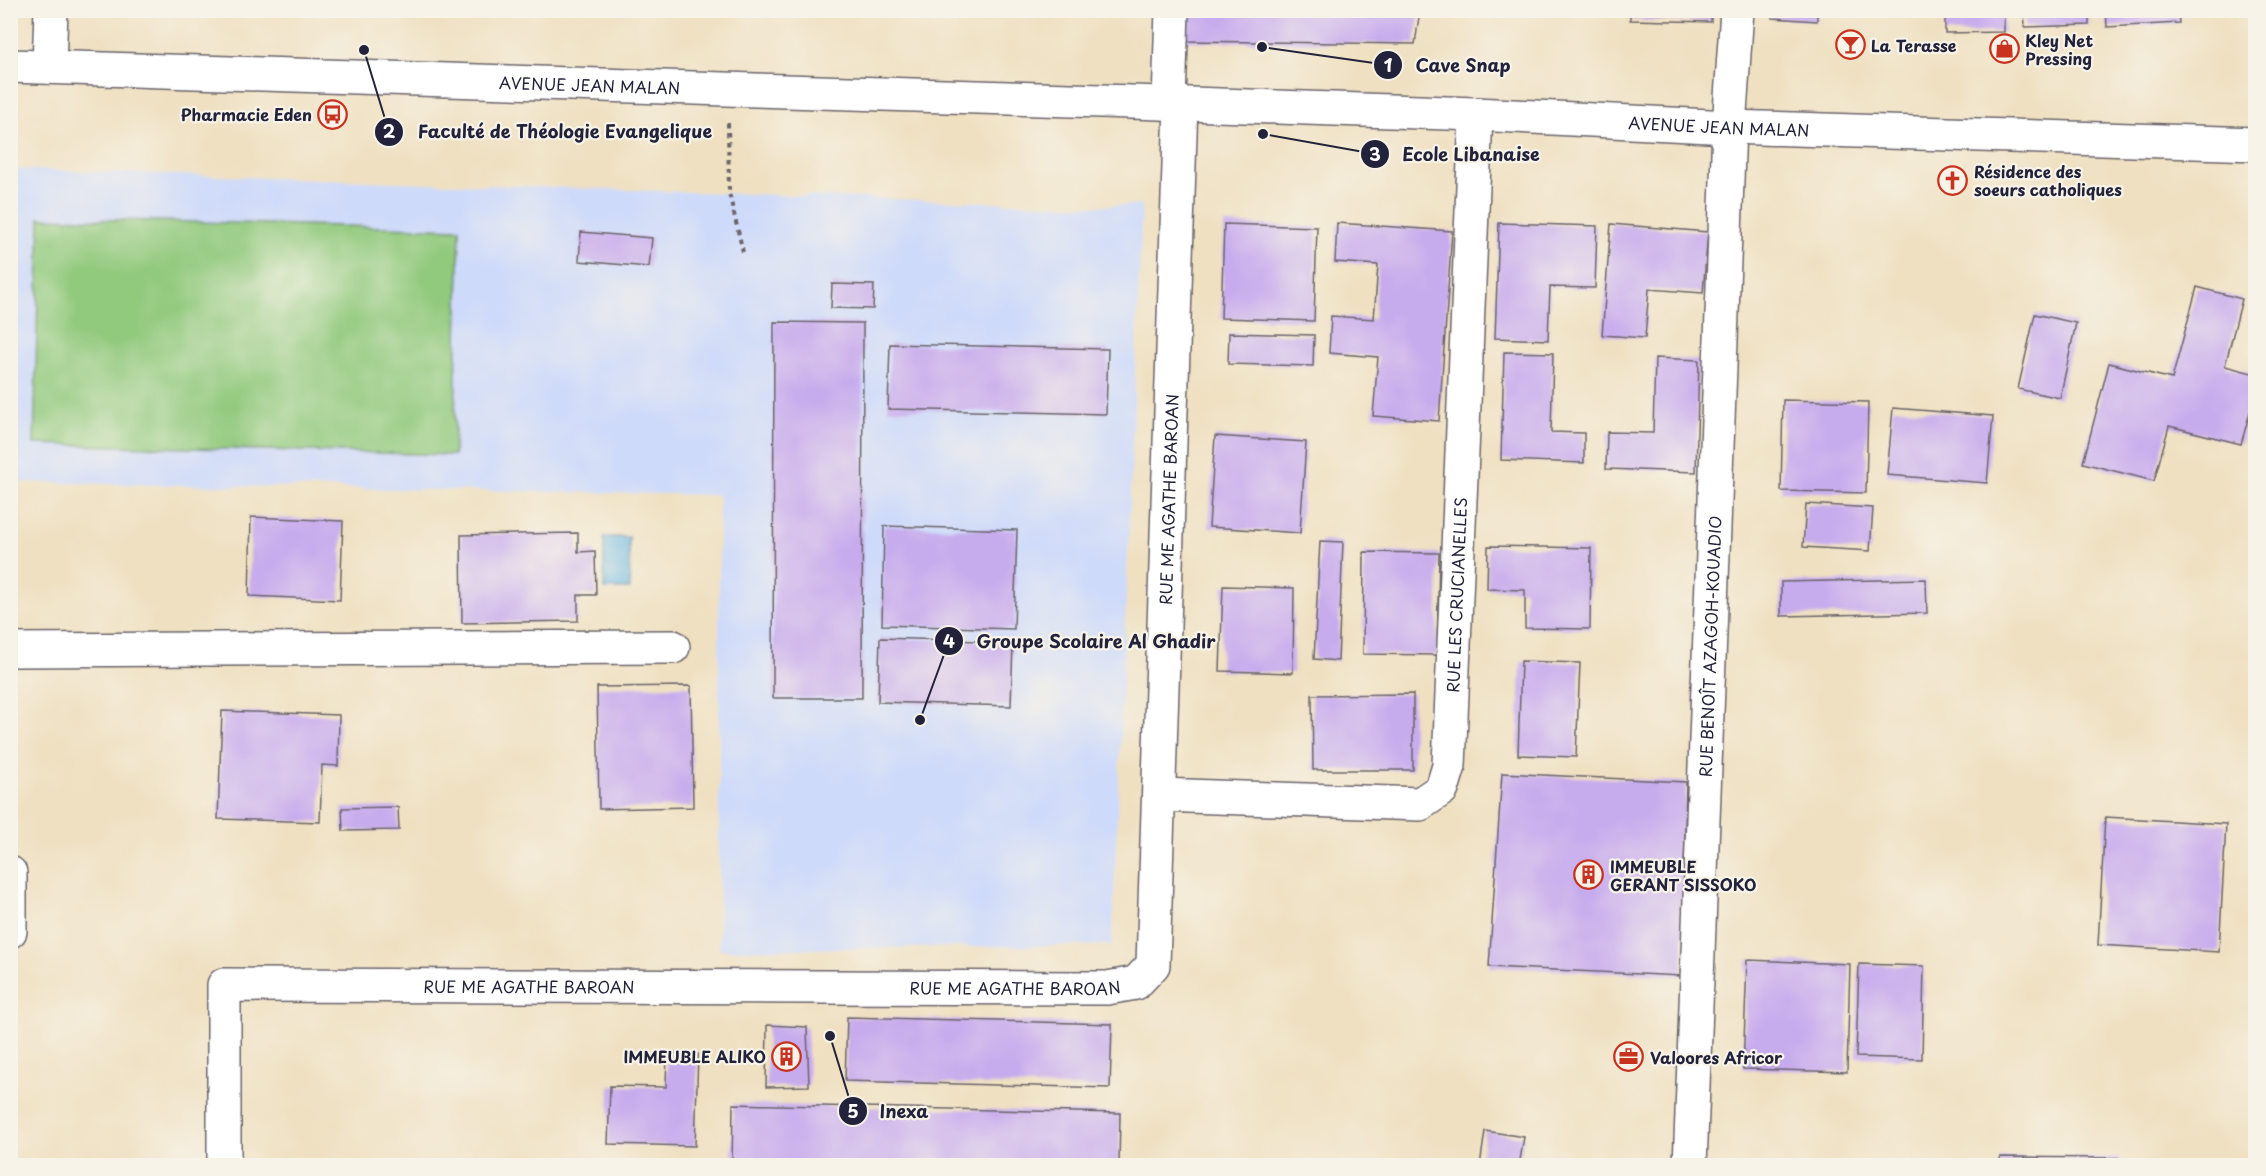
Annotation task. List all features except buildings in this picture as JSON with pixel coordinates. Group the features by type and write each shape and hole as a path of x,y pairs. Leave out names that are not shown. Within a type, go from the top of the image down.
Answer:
{"street":[{"path":"49,67 51,10"},
{"name":"RUE ME AGATHE BAROAN","path":"224,1166 224,985 1107,988 1136,983 1153,964 1175,103 1172,10"},
{"name":"RUE BENOÎT AZAGOH-KOUADIO","path":"1689,1166 1729,127 1737,10"},
{"name":"AVENUE JEAN MALAN","path":"10,66 1175,103 1476,114 1729,127 2256,144"},
{"name":"RUE LES CRUCIANELLES","path":"1159,795 1420,804 1442,789 1450,754 1476,114"},
{"path":"10,650 673,647"},
{"path":"10,873 10,931"}],"path":[{"path":"728,149 729,193 744,256"}],"shaded area":[{"path":"11,169 1099,206 1142,205 1112,945 719,950 719,495 11,482"}],"green space":[{"path":"40,218 460,229 454,455 34,444"}],"water":[{"path":"604,537 629,537 630,589 604,589"}],"place":[{"name":"La Terasse","path":"1850,45"},
{"name":"Cave Snap","path":"1262,47"},
{"name":"Kley Net Pressing","path":"2004,49"},
{"name":"Faculté de Théologie Evangelique","path":"364,50"},
{"name":"Pharmacie Eden","path":"333,114"},
{"name":"Ecole Libanaise","path":"1263,134"},
{"name":"Résidence des soeurs catholiques","path":"1953,180"},
{"name":"Groupe Scolaire Al Ghadir","path":"920,720"},
{"name":"IMMEUBLE GERANT SISSOKO","path":"1589,875"},
{"name":"Inexa","path":"830,1036"},
{"name":"IMMEUBLE ALIKO","path":"787,1056"},
{"name":"Valoores Africor","path":"1629,1057"}]}
